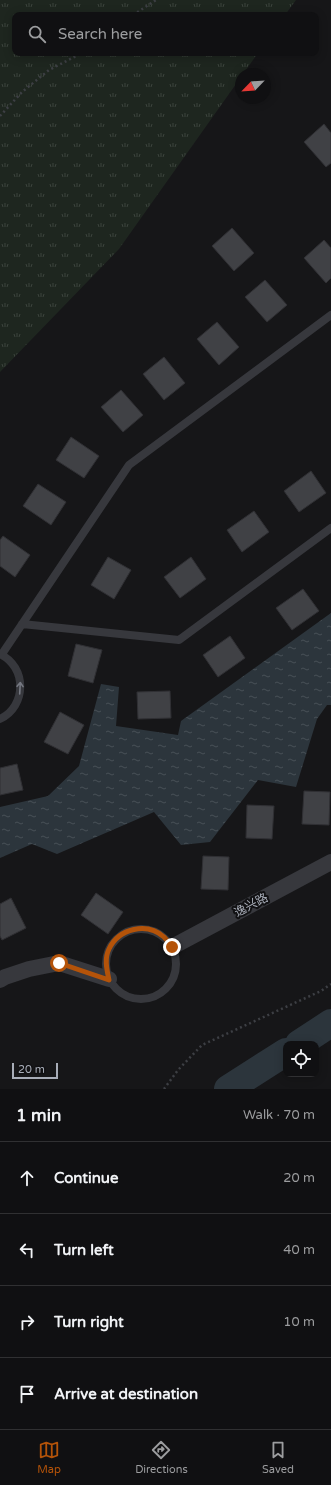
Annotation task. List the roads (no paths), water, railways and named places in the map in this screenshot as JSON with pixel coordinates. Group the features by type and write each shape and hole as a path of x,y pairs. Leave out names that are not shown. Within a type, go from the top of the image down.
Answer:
{"street":[{"name":"逸兴路","path":"172,947 331,862"},
{"path":"0,980 29,969 59,963 109,980"}],"lane":[{"path":"0,719 11,712 18,701 21,687 19,675 13,664 1,654 129,465 331,315"},
{"path":"22,624 179,640 331,528"},
{"path":"135,929 147,929 154,931 164,938 172,947 175,958 175,970 168,987 158,994 146,998 134,998 127,996 117,989 109,980 106,968 108,950 114,940 124,933 135,929"}],"water":[{"path":"331,613 331,705 327,705 317,719 296,787 258,780 210,842 181,845 154,812 57,854 32,844 0,858 0,807 48,796 79,766 101,684 119,687 116,726 178,735 181,721"}],"waterway":[{"path":"304,1041 331,1023"},
{"path":"228,1089 283,1054"}]}
